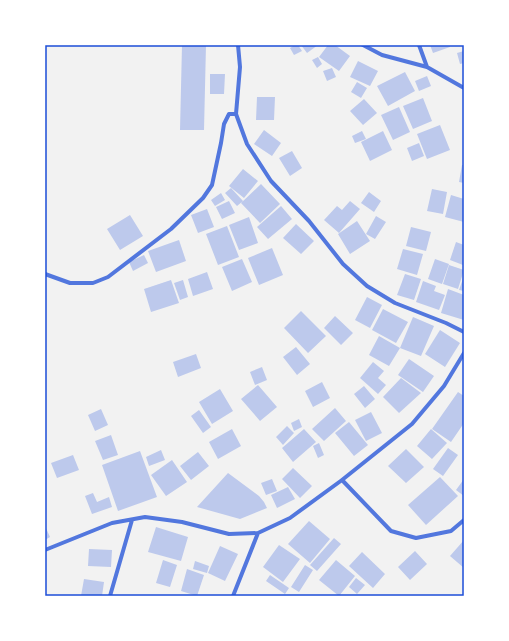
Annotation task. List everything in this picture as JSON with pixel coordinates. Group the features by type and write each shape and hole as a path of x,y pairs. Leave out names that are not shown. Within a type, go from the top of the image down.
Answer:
{"street":[{"path":"238,45 240,67 236,114 247,144 271,181 309,221 343,264 367,286 395,303 446,323 464,332"},
{"path":"363,45 382,55 427,68 464,88"},
{"path":"419,45 427,68"},
{"path":"45,274 70,283 93,283 108,277 148,245 163,236 198,204 212,185 224,124 229,114 236,114"},
{"path":"45,550 112,523 145,517 182,522 229,534 258,533 290,518 342,480 412,424 444,386 464,353"},
{"path":"342,480 391,531 416,538 451,531 464,520"},
{"path":"110,596 132,520"},
{"path":"233,596 258,533"}],"building":[{"path":"182,45 206,45 204,130 180,130"},
{"path":"298,45 302,51 294,55 290,48"},
{"path":"301,45 318,45 307,53"},
{"path":"328,45 335,45 350,56 339,71 319,57"},
{"path":"430,45 450,45 450,47 433,53"},
{"path":"464,51 464,63 460,64 457,53"},
{"path":"318,57 322,64 317,68 312,60"},
{"path":"358,61 378,71 370,86 350,77"},
{"path":"332,68 336,77 327,81 323,71"},
{"path":"405,72 415,91 388,106 377,86"},
{"path":"210,74 225,74 224,94 210,94"},
{"path":"427,76 431,86 419,91 415,81"},
{"path":"357,82 367,88 361,98 351,92"},
{"path":"257,97 275,97 274,120 256,120"},
{"path":"423,98 432,121 413,129 403,106"},
{"path":"364,99 377,113 363,125 350,111"},
{"path":"399,107 410,132 393,140 381,115"},
{"path":"440,125 450,150 427,159 417,134"},
{"path":"264,130 281,143 272,156 254,144"},
{"path":"362,131 366,139 355,143 352,136"},
{"path":"383,131 392,150 370,161 361,142"},
{"path":"419,143 424,156 412,161 407,148"},
{"path":"292,151 302,168 290,176 279,158"},
{"path":"462,165 464,165 464,183 459,182"},
{"path":"243,169 258,181 244,198 229,186"},
{"path":"261,184 280,204 260,223 241,203"},
{"path":"231,188 243,201 237,206 225,193"},
{"path":"432,189 447,192 443,214 427,211"},
{"path":"369,192 381,201 374,212 361,203"},
{"path":"221,193 225,200 215,206 211,200"},
{"path":"451,195 464,199 464,222 445,217"},
{"path":"229,201 235,213 222,219 216,207"},
{"path":"350,201 360,209 339,233 324,220 337,206 342,210"},
{"path":"281,206 292,219 268,239 257,227"},
{"path":"207,209 214,227 198,233 191,215"},
{"path":"130,215 143,236 120,250 107,229"},
{"path":"376,216 386,222 375,239 366,234"},
{"path":"249,217 258,243 239,250 229,225"},
{"path":"357,221 370,241 350,254 338,234"},
{"path":"296,224 314,241 301,254 283,238"},
{"path":"227,226 239,257 218,265 206,234"},
{"path":"411,227 431,232 426,251 406,246"},
{"path":"179,240 186,261 156,272 148,251"},
{"path":"456,242 464,245 463,265 450,260"},
{"path":"272,248 283,275 259,285 248,258"},
{"path":"403,249 423,254 417,275 397,269"},
{"path":"144,255 148,263 133,271 129,262"},
{"path":"242,259 252,282 232,291 222,267"},
{"path":"435,259 449,264 442,284 428,279"},
{"path":"449,265 464,270 458,289 443,284"},
{"path":"207,272 213,289 193,296 188,279"},
{"path":"405,274 421,279 414,300 397,295"},
{"path":"464,276 464,291 459,290"},
{"path":"171,280 179,303 151,312 144,289"},
{"path":"183,280 188,297 180,300 174,283"},
{"path":"423,281 436,286 434,291 445,295 439,310 416,302"},
{"path":"448,289 464,295 464,320 441,313"},
{"path":"367,297 382,305 370,328 355,320"},
{"path":"383,309 408,322 396,343 372,330"},
{"path":"301,311 326,336 308,353 284,328"},
{"path":"335,316 353,333 341,345 324,328"},
{"path":"413,317 434,326 421,356 400,348"},
{"path":"440,330 460,343 445,367 425,354"},
{"path":"379,336 400,348 389,366 369,355"},
{"path":"296,347 310,364 297,375 283,357"},
{"path":"196,354 201,368 178,377 173,362"},
{"path":"409,359 434,376 423,392 398,375"},
{"path":"373,362 384,371 378,378 386,385 378,394 360,378"},
{"path":"262,367 267,380 255,385 250,372"},
{"path":"401,378 421,393 399,413 383,397"},
{"path":"322,382 330,398 313,407 305,391"},
{"path":"258,385 277,407 260,421 241,399"},
{"path":"364,386 375,399 365,408 354,394"},
{"path":"220,389 233,411 212,424 199,402"},
{"path":"458,392 464,396 464,423 451,442 432,429"},
{"path":"335,408 346,421 324,441 312,429"},
{"path":"101,409 108,425 95,431 88,415"},
{"path":"199,410 211,427 203,433 191,416"},
{"path":"371,412 382,433 366,441 355,420"},
{"path":"299,419 302,427 294,431 291,423"},
{"path":"349,422 368,445 354,456 335,433"},
{"path":"287,426 294,433 283,445 276,437"},
{"path":"232,429 241,446 218,459 209,442"},
{"path":"304,429 316,442 293,462 282,448"},
{"path":"431,429 447,443 432,459 417,446"},
{"path":"111,435 118,455 103,460 95,441"},
{"path":"319,443 324,455 318,458 313,446"},
{"path":"448,448 458,455 443,476 433,469"},
{"path":"406,449 424,467 406,483 388,466"},
{"path":"161,450 165,460 149,466 146,457"},
{"path":"140,451 157,497 118,511 102,465"},
{"path":"198,452 209,466 191,480 180,466"},
{"path":"73,455 79,470 57,478 51,463"},
{"path":"172,460 187,482 166,496 151,475"},
{"path":"293,468 312,486 300,498 282,479"},
{"path":"228,473 259,496 267,508 240,519 197,507"},
{"path":"440,477 458,496 426,525 408,505"},
{"path":"272,479 277,491 266,495 261,483"},
{"path":"464,479 464,496 456,490"},
{"path":"288,487 295,499 277,508 271,495"},
{"path":"93,493 97,502 109,497 112,507 92,514 85,496"},
{"path":"309,521 330,539 310,563 288,544"},
{"path":"45,526 50,537 45,540"},
{"path":"156,527 188,537 181,561 148,552"},
{"path":"334,538 341,544 317,571 310,565"},
{"path":"464,540 464,568 450,556"},
{"path":"279,545 300,559 283,582 263,567"},
{"path":"220,546 238,554 225,581 208,573"},
{"path":"89,549 112,550 111,567 88,566"},
{"path":"415,551 427,564 410,580 398,567"},
{"path":"362,552 385,574 373,588 349,566"},
{"path":"163,560 177,565 170,587 156,583"},
{"path":"336,560 355,576 339,596 319,580"},
{"path":"195,561 209,566 207,573 193,569"},
{"path":"305,565 313,570 299,592 291,587"},
{"path":"187,569 204,575 197,596 181,591"},
{"path":"270,575 289,588 285,594 266,581"},
{"path":"356,578 365,585 357,594 349,587"},
{"path":"84,579 104,582 102,596 81,596"}]}
